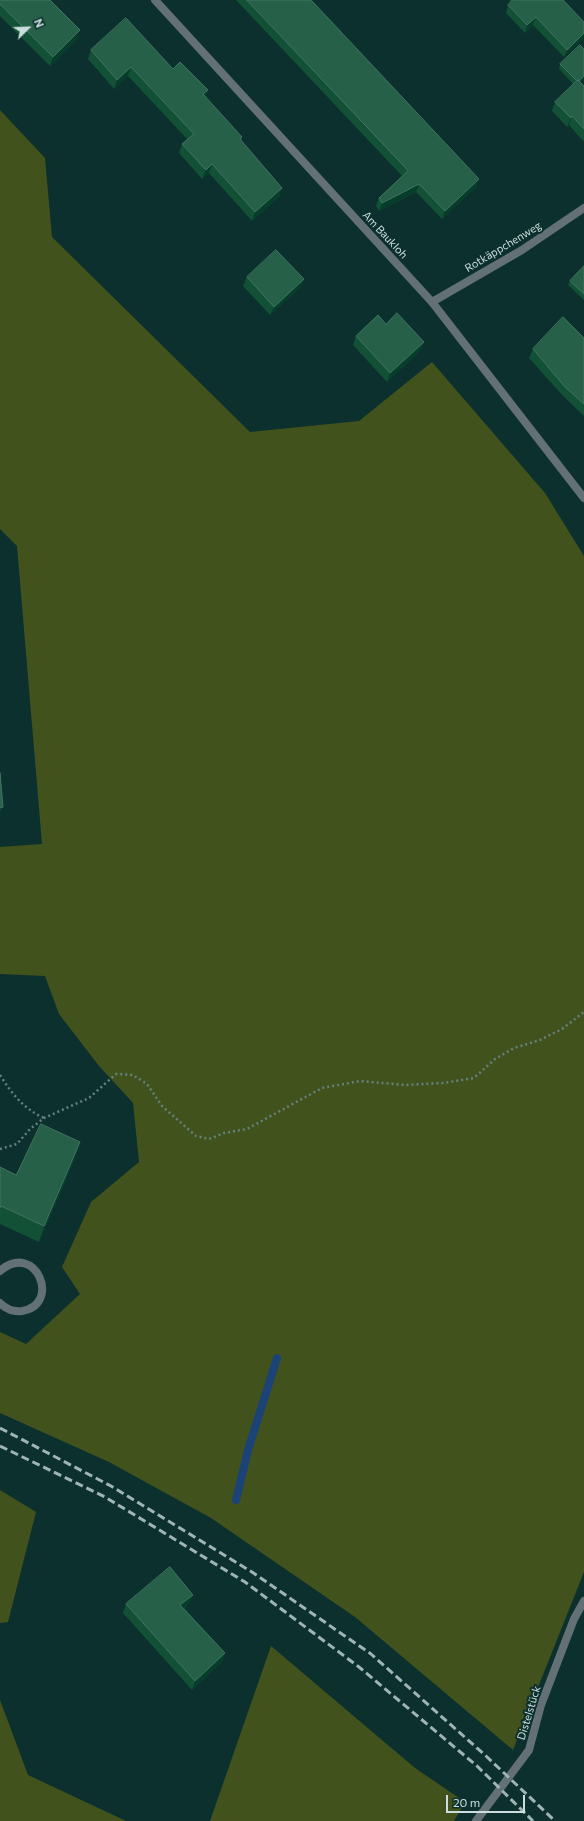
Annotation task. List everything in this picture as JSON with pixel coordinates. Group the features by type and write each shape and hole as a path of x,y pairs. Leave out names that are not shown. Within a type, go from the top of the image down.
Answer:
{"street":[{"name":"Am Baukloh","path":"155,0 432,302 584,498"},
{"name":"Rotkäppchenweg","path":"432,302 522,250 584,208"},
{"path":"0,1271 13,1263 24,1263 34,1268 41,1276 43,1287 41,1298 34,1306 27,1310 10,1310 0,1302"},
{"name":"Distelstück","path":"476,1821 529,1750 541,1704 574,1619 584,1601"}],"path":[{"path":"0,1149 17,1144 44,1118 89,1098 116,1074 133,1075 147,1084 162,1106 196,1136 209,1139 224,1133 247,1129 322,1088 360,1081 405,1085 443,1083 474,1078 495,1059 514,1048 540,1040 562,1029 584,1012"},
{"path":"0,1075 13,1095 30,1112 44,1118"}],"green space":[{"path":"0,110 45,158 52,237 250,432 359,421 432,362 545,493 584,556 584,1572 513,1750 355,1617 211,1518 109,1462 0,1413 0,1332 26,1344 80,1294 62,1267 91,1202 139,1162 133,1103 99,1066 59,1014 45,976 0,974 0,847 42,844 17,546 0,529"},
{"path":"0,1490 36,1512 8,1622 0,1623"},
{"path":"271,1646 415,1768 465,1802 454,1821 210,1821"},
{"path":"0,1700 28,1775 126,1821 0,1821"}],"building":[{"path":"0,0 50,0 80,30 53,57 0,4"},
{"path":"247,0 311,0 479,179 445,211 419,184 382,203 379,198 408,171"},
{"path":"513,0 563,0 584,22 584,33 567,50 536,17 527,25 508,5"},
{"path":"126,18 173,69 180,62 208,90 203,94 242,137 240,139 282,188 255,212 212,164 206,170 182,144 194,134 131,67 117,80 91,50"},
{"path":"580,45 584,49 584,76 577,81 560,64"},
{"path":"578,80 584,86 584,129 572,116 571,118 555,102"},
{"path":"276,250 304,279 274,307 247,277"},
{"path":"584,266 584,294 570,281"},
{"path":"397,313 424,342 390,373 356,336 378,315 386,324"},
{"path":"563,317 584,338 584,404 565,387 533,349"},
{"path":"0,773 3,807 0,808"},
{"path":"41,1124 80,1142 44,1226 1,1206 0,1208 0,1167 16,1175"},
{"path":"170,1567 193,1595 180,1605 225,1653 195,1681 126,1604"}],"waterway":[{"path":"236,1500 248,1450 277,1358"}],"railway":[{"path":"0,1428 111,1486 252,1572 371,1654 486,1756 555,1821"},
{"path":"0,1446 105,1497 245,1582 359,1667 477,1766 533,1821"}]}
